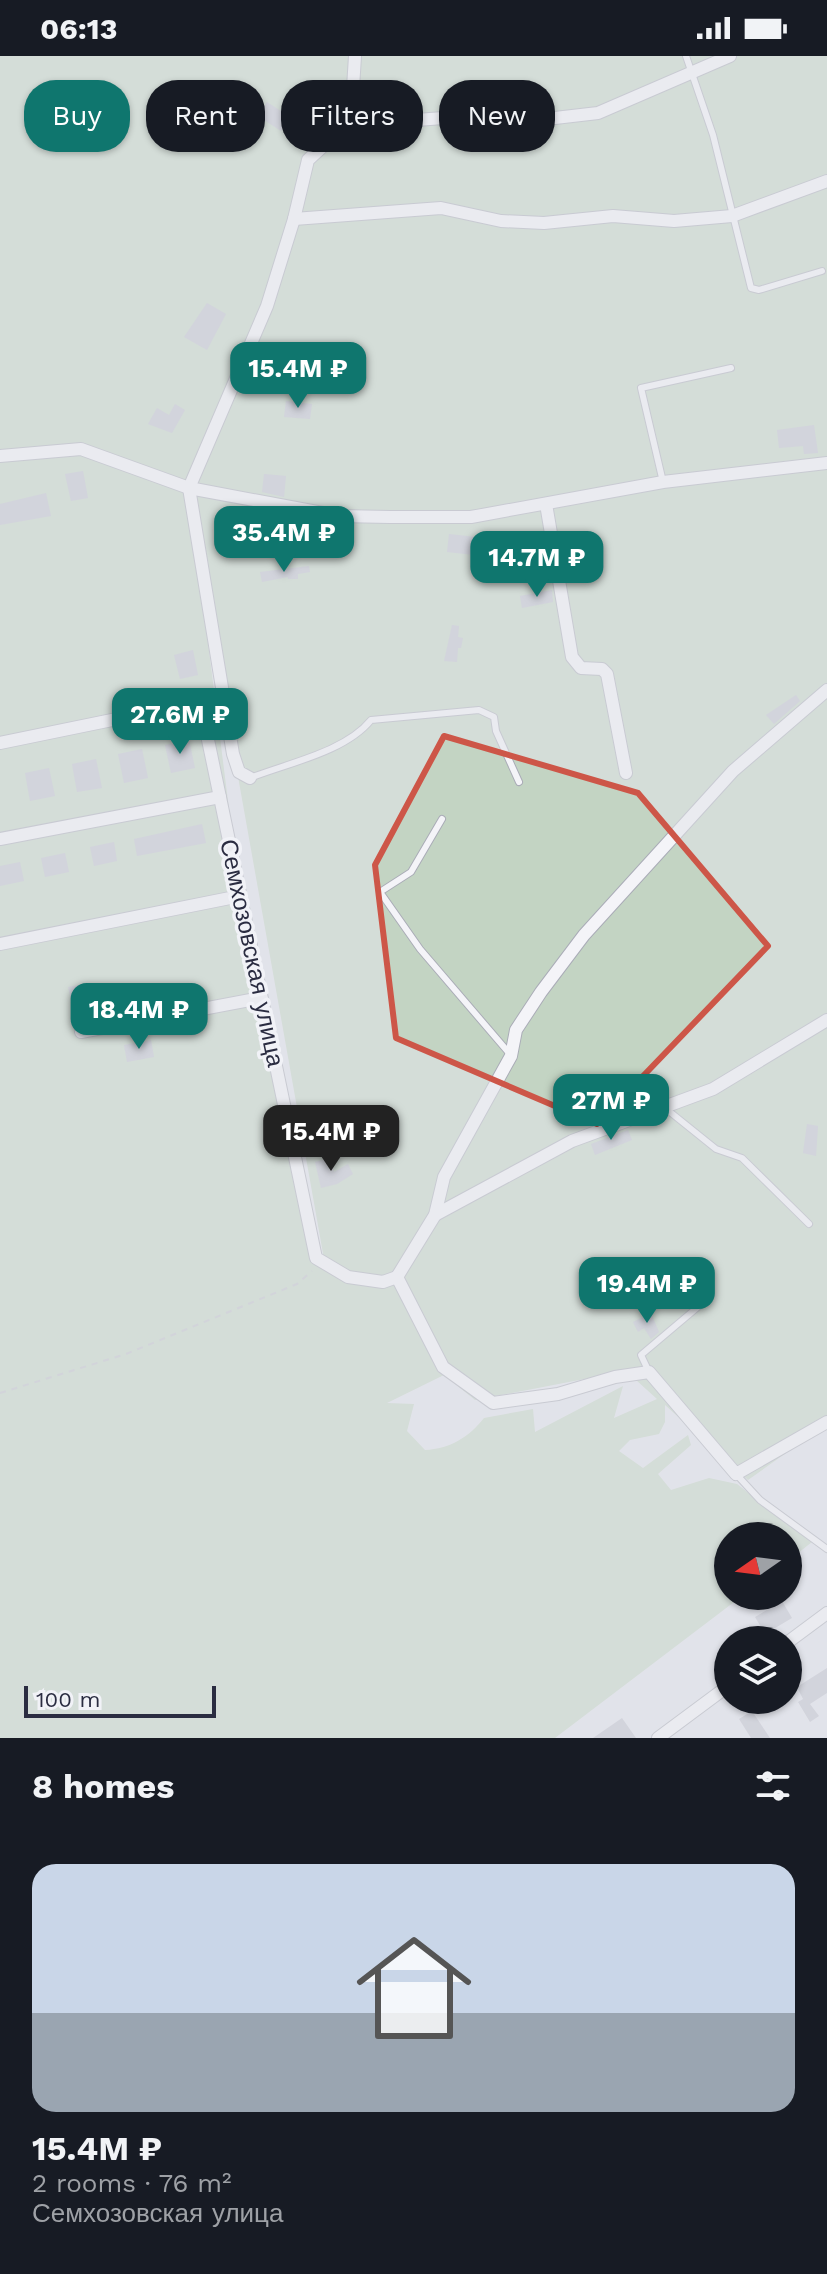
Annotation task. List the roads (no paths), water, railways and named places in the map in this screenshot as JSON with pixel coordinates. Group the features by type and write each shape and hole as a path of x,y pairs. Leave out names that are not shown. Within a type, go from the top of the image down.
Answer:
{"street":[{"path":"354,80 355,56"},
{"path":"423,120 482,115 555,118 598,113 730,56"},
{"path":"250,778 239,772 233,754 189,488 267,306 294,219 308,160 317,152"},
{"path":"294,219 441,208 501,221 544,223 613,216 674,221 732,216 827,181"},
{"path":"0,456 81,449 189,488 339,516 471,517 663,482 827,463"},
{"path":"546,504 572,657 581,668 602,669 607,674 626,773"},
{"path":"827,690 733,771 584,935 516,1030 511,1056 444,1177 435,1215 397,1277 443,1367 493,1403 558,1394 615,1377 649,1372 736,1474 827,1422"},
{"name":"Семхозовская улица","path":"0,743 197,705 202,711 316,1258 348,1277 383,1282 397,1277"},
{"path":"0,839 220,797"},
{"path":"0,944 240,896"},
{"path":"81,1032 261,998"},
{"path":"435,1215 572,1141 713,1089 827,1020"},
{"path":"802,1632 827,1613"},
{"path":"658,1738 714,1696"}],"lane":[{"path":"686,56 713,135 751,288 759,290 822,271"},
{"path":"663,482 641,388 731,368"},
{"path":"250,778 338,743 362,731 371,720 479,710 494,717 496,731 519,782"},
{"path":"442,819 411,872 380,892 420,949 511,1056"},
{"path":"665,1108 716,1149 742,1158 809,1224"},
{"path":"649,1372 641,1355 699,1306"},
{"path":"736,1474 760,1500 827,1549"}]}
